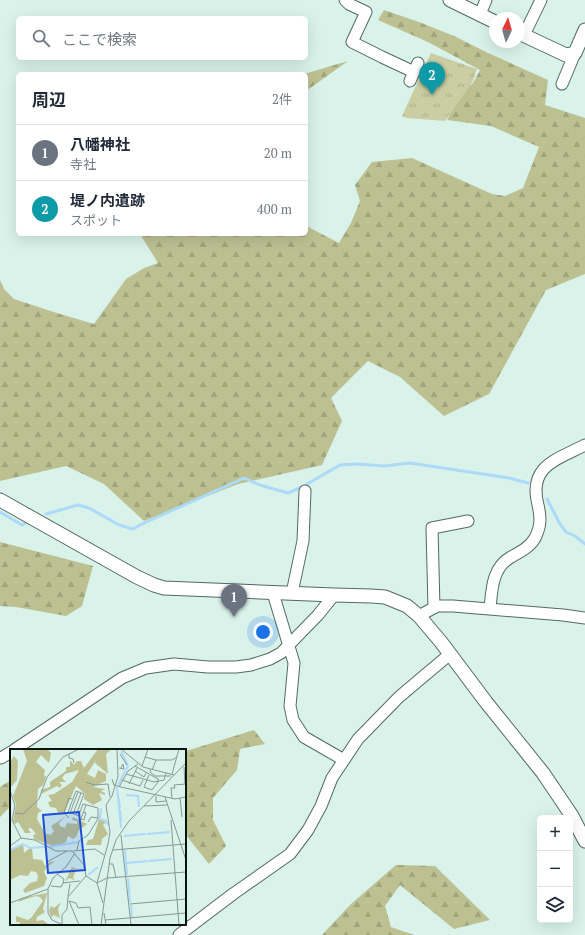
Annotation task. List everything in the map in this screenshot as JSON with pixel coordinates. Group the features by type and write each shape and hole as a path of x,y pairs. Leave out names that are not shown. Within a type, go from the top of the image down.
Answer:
{"street":[{"path":"344,0 366,12 352,42 414,72"},
{"path":"450,0 489,19"},
{"path":"480,14 486,0"},
{"path":"525,29 541,0"},
{"path":"562,84 585,30"},
{"path":"525,35 566,55 575,53"},
{"path":"490,608 495,577 499,568 504,562 528,546 538,532 541,521 535,489 538,477 544,468 554,461 585,445"},
{"path":"292,593 303,542 305,491"},
{"path":"0,500 131,574 164,588 385,597 406,606 419,616 441,642 486,702 543,773 572,816 585,841"},
{"path":"434,608 432,528 468,521"},
{"path":"273,593 294,663 290,706 293,720 304,737 344,760"},
{"path":"16,749 122,678 146,668 174,664 236,668 270,659 281,653 289,645 318,615 334,595"},
{"path":"419,616 437,606 453,606 490,608 585,618"},
{"path":"179,935 233,894 290,854 308,830 321,806 332,778 358,739 399,697 450,654"},
{"path":"1,758 10,753"}],"green space":[{"path":"384,10 419,22 454,36 548,80 545,105 585,118 585,274 546,290 489,394 444,416 400,377 368,361 331,398 342,421 322,465 238,484 144,521 104,484 66,466 0,481 0,280 4,289 14,299 94,324 126,279 144,268 158,263 141,236 308,236 308,226 339,243 351,223 360,201 355,185 372,162 412,158 492,194 505,196 523,188 539,147 491,126 447,120 461,94 473,83 480,70 428,42 378,20"},
{"path":"431,53 477,69 473,81 445,121 407,118 402,116"},
{"path":"348,61 308,90 308,73"},
{"path":"0,542 93,566 82,606 66,616 16,607 0,606"},
{"path":"254,730 265,744 240,749 237,770 213,798 213,820 226,846 209,864 186,835 186,751"},
{"path":"10,781 10,807 0,817 0,787"},
{"path":"396,865 435,866 490,920 454,929 400,885 385,906 391,927 414,935 322,935 351,904"}],"waterway":[{"path":"46,514 78,505 89,508 119,525 133,529 244,478 260,485 288,493 302,487 340,465 357,464 384,466 410,463 509,478 528,483"},
{"path":"547,499 560,524 566,532 575,536 585,544"},
{"path":"0,512 22,525 26,523"}],"place":[{"name":"堤ノ内遺跡","path":"432,95"},
{"name":"八幡神社","path":"234,617"}]}
